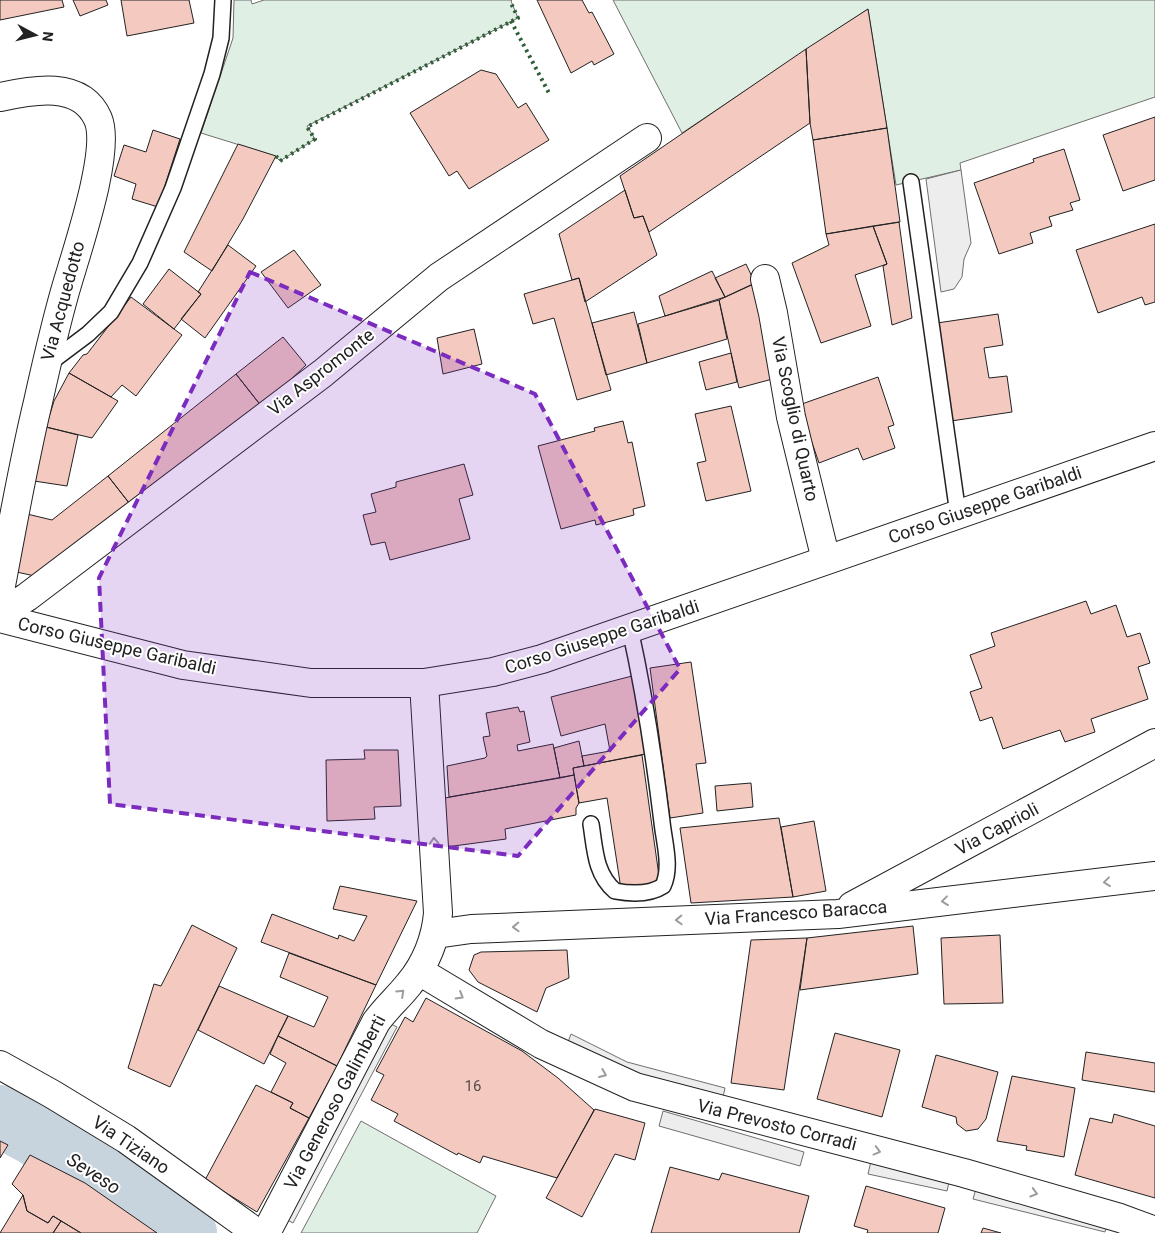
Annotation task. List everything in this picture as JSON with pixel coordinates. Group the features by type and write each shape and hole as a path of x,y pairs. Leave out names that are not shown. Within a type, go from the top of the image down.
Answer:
{"street":[{"name":"Via Acquedotto","path":"0,97 48,89 82,100 92,109 98,120 101,140 98,164 24,464 0,591"},
{"name":"Via Aspromonte","path":"0,614 27,597 323,373 440,277 647,138"},
{"name":"Via Scoglio di Quarto","path":"765,279 773,313 791,417 826,560"},
{"name":"Corso Giuseppe Garibaldi","path":"0,618 183,666 311,683 424,683 493,672 542,659 1155,446"},
{"name":"Via Generoso Galimberti","path":"266,1233 376,1022 387,1006 409,985 419,971 436,934 438,913 424,683"},
{"name":"Via Caprioli","path":"838,914 1155,744"},
{"name":"Via Francesco Baracca","path":"436,934 471,929 838,914 1155,876"},
{"name":"Via Prevosto Corradi","path":"419,971 541,1044 635,1087 964,1173 1120,1218 1155,1231"},
{"name":"Via Tiziano","path":"0,1065 126,1139 258,1233"}],"lane":[{"path":"47,365 88,334 111,312 140,263 173,188 212,74 221,38 223,0"},
{"path":"910,182 958,514"},
{"path":"591,824 598,867 605,882 615,891 645,892 656,890 663,886 667,868 660,806 639,669 630,629"}],"highlighted area":[{"path":"250,272 535,394 680,669 518,856 110,804 99,578"}],"green space":[{"path":"234,0 251,0 252,4 264,0 512,0 518,18 307,126 315,139 280,161 275,156 201,133 233,38"},
{"path":"613,0 1155,0 1155,97 960,163 961,170 896,185 868,9 682,133"},
{"path":"361,1121 496,1196 477,1233 301,1233"}],"shaded area":[{"path":"961,170 971,243 964,259 962,277 954,289 941,292 926,179"},
{"path":"387,1022 397,1027 293,1223 283,1218"},
{"path":"571,1034 627,1062 725,1088 723,1097 625,1071 568,1042"},
{"path":"663,1111 804,1152 800,1166 659,1126"},
{"path":"871,1161 950,1178 947,1191 868,1174"},
{"path":"977,1185 1109,1218 1105,1232 973,1199"}],"building":[{"path":"0,0 62,0 64,7 0,20"},
{"path":"73,0 106,0 108,5 80,16"},
{"path":"121,0 189,0 194,23 127,36"},
{"path":"537,0 582,0 589,13 592,12 614,54 594,65 592,61 571,73"},
{"path":"868,9 887,128 813,140 810,123 806,49"},
{"path":"806,49 810,123 649,232 643,216 634,218 620,176"},
{"path":"481,70 496,74 518,108 526,103 549,140 469,189 457,171 449,176 410,113"},
{"path":"1155,117 1155,180 1123,191 1103,135"},
{"path":"887,128 900,222 826,234 813,140"},
{"path":"153,130 180,139 158,207 132,199 136,184 114,176 124,145 146,152"},
{"path":"238,144 276,156 243,219 212,271 184,252"},
{"path":"1064,149 1080,200 1070,203 1073,210 1049,217 1052,226 1030,233 1033,243 999,254 974,183 1034,162 1033,159"},
{"path":"625,190 634,218 643,216 657,255 585,302 579,278 572,280 559,234"},
{"path":"899,222 912,318 892,325 883,266 887,264 873,226"},
{"path":"1155,224 1155,302 1145,305 1142,297 1098,313 1076,250"},
{"path":"873,226 887,264 855,275 871,326 821,343 792,263 829,245 826,234"},
{"path":"228,245 256,266 205,338 181,319 201,294 198,292"},
{"path":"294,250 321,285 288,308 261,272"},
{"path":"746,264 755,283 725,297 715,278"},
{"path":"169,269 201,294 174,329 143,304"},
{"path":"712,271 725,297 665,316 659,296"},
{"path":"579,278 611,390 577,400 554,318 533,324 524,294"},
{"path":"758,282 780,377 739,388 719,300"},
{"path":"131,297 182,335 136,396 122,385 111,397 69,373 83,355 87,354"},
{"path":"719,300 727,339 647,363 638,324"},
{"path":"634,312 647,363 606,375 592,323"},
{"path":"998,314 1003,345 984,348 989,378 1007,376 1012,412 951,421 937,323"},
{"path":"474,329 482,364 443,374 437,338"},
{"path":"283,337 306,365 262,407 236,374"},
{"path":"731,353 737,382 706,390 699,362"},
{"path":"69,373 118,401 92,438 46,427 54,401"},
{"path":"236,374 262,407 133,508 108,476"},
{"path":"878,377 894,425 888,427 895,448 863,460 858,448 819,463 799,405"},
{"path":"731,406 751,491 706,501 697,463 706,461 695,414"},
{"path":"623,421 628,443 632,442 645,506 633,509 634,515 596,525 595,520 561,529 538,446 595,431 594,428"},
{"path":"46,427 78,435 67,486 34,481"},
{"path":"464,464 473,495 459,499 470,539 390,560 385,542 371,545 363,515 376,512 371,494 396,487 396,482"},
{"path":"108,476 133,508 44,578 12,571 23,513 52,520"},
{"path":"1086,601 1091,614 1116,605 1127,637 1140,633 1150,663 1138,667 1148,699 1091,719 1095,732 1065,742 1060,730 1003,749 992,717 980,721 970,692 982,688 970,655 995,646 991,633"},
{"path":"691,662 706,763 696,764 703,813 670,818 650,668"},
{"path":"632,676 645,754 584,766 582,756 610,751 605,724 561,736 551,697"},
{"path":"518,707 520,712 524,711 530,742 517,745 518,751 553,744 560,778 449,797 447,766 487,756 483,737 490,736 486,713"},
{"path":"579,741 584,766 573,768 574,775 560,778 554,748"},
{"path":"364,750 398,750 401,806 374,807 375,819 327,821 326,760 365,759"},
{"path":"642,755 660,883 621,889 607,798 579,803 573,768"},
{"path":"574,775 579,803 576,808 576,815 505,829 506,839 446,847 445,798"},
{"path":"751,783 753,807 717,811 715,786"},
{"path":"779,818 793,897 691,903 680,828"},
{"path":"814,821 826,891 793,897 781,827"},
{"path":"340,886 417,901 376,985 261,942 272,914 338,939 339,935 354,941 367,916 333,909"},
{"path":"192,925 237,948 170,1087 128,1068 154,984 161,986"},
{"path":"913,926 918,974 800,990 807,938"},
{"path":"1000,935 1003,1003 944,1004 941,938"},
{"path":"807,938 784,1090 731,1083 751,940"},
{"path":"567,950 569,978 546,988 537,1012 478,982 469,970 474,955 481,952"},
{"path":"289,953 376,985 337,1066 278,1036 288,1016 314,1027 328,997 280,977"},
{"path":"219,986 288,1016 264,1064 198,1030"},
{"path":"426,998 522,1051 558,1078 594,1110 557,1178 483,1156 480,1163 458,1153 457,1155 394,1121 398,1114 371,1100 384,1075 376,1071 405,1017 413,1022"},
{"path":"835,1033 900,1050 882,1117 817,1099"},
{"path":"278,1036 337,1066 309,1118 290,1108 293,1103 271,1092 286,1063 270,1054"},
{"path":"1086,1052 1155,1063 1155,1092 1082,1080"},
{"path":"936,1055 998,1072 986,1119 978,1129 966,1131 957,1124 956,1117 922,1107"},
{"path":"1012,1076 1075,1088 1064,1157 1026,1150 1027,1146 997,1141"},
{"path":"256,1085 293,1103 290,1108 309,1118 257,1212 205,1180"},
{"path":"595,1109 645,1123 635,1160 615,1154 582,1217 546,1198"},
{"path":"1114,1114 1155,1126 1155,1198 1075,1175 1090,1118 1112,1123"},
{"path":"0,1141 8,1145 0,1158"},
{"path":"30,1155 85,1183 157,1233 81,1233 53,1216 48,1223 27,1211 23,1195 12,1184"},
{"path":"670,1167 719,1180 722,1173 809,1196 799,1233 651,1233"},
{"path":"866,1186 945,1208 938,1233 867,1233 868,1230 854,1226"},
{"path":"23,1195 27,1211 48,1223 53,1216 61,1221 53,1233 0,1233"},
{"path":"61,1221 81,1233 53,1233"},
{"path":"983,1228 1001,1233 981,1233"}],"waterway":[{"name":"Seveso","path":"0,1116 35,1135 186,1233"}],"hedge":[{"path":"276,156 280,161 315,139 307,127 518,18 510,1"},
{"path":"511,21 550,95"}]}
